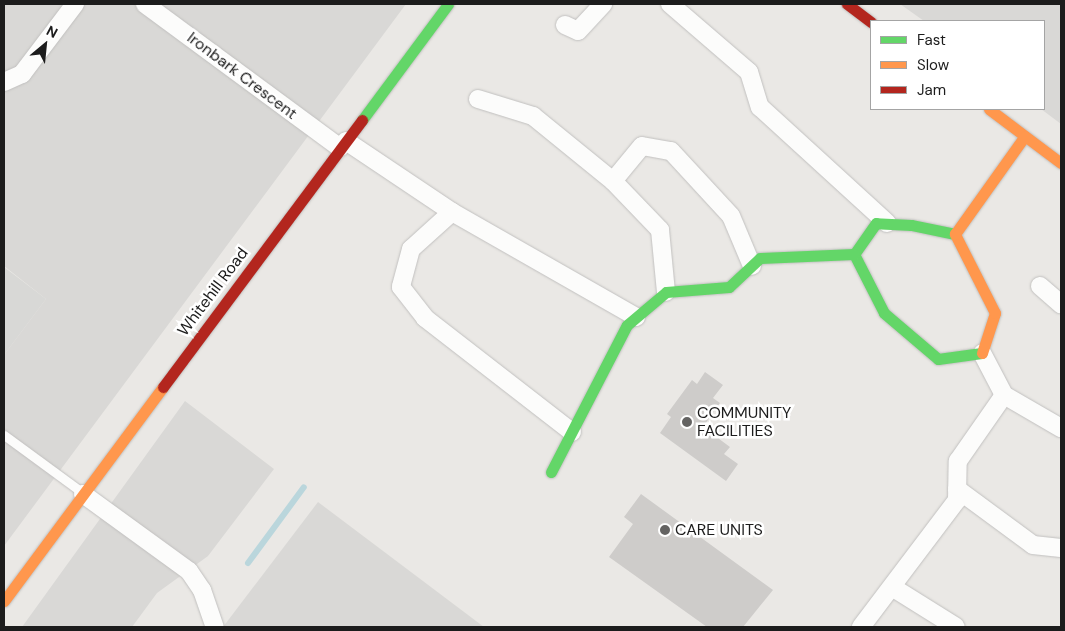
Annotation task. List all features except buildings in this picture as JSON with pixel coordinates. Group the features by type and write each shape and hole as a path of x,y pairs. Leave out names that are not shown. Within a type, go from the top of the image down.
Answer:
{"street":[{"path":"4,82 22,74 75,4"},
{"name":"Ironbark Crescent","path":"145,4 343,144 452,212 636,318"},
{"name":"Whitehill Road","path":"4,601 448,4"},
{"path":"565,25 578,31 603,4"},
{"path":"670,4 749,72 760,106 887,223"},
{"path":"847,4 870,21"},
{"path":"478,98 533,116 613,181 660,230 666,292"},
{"path":"990,110 1061,163"},
{"path":"955,234 1025,136"},
{"path":"613,181 642,146 671,151 731,216 752,266"},
{"path":"452,212 411,249 401,287 425,318 572,432"},
{"path":"854,254 876,222 911,225 955,234"},
{"path":"955,234 995,313 982,353 1004,395 1061,428"},
{"path":"551,472 627,325 666,292 729,287 760,258 854,254"},
{"path":"854,254 884,313 938,359 982,353"},
{"path":"1040,286 1061,304"},
{"path":"860,627 957,500 958,461 1004,395"},
{"path":"957,488 1034,545 1061,548"},
{"path":"83,494 189,571 202,590 215,627"},
{"path":"892,587 956,627"}],"lane":[{"path":"4,434 83,494"}],"shaded area":[{"path":"4,4 406,4 4,546 4,355 46,299 4,266"},
{"path":"900,4 1061,4 1061,124 1042,110 1045,110 1045,20 923,20"},
{"path":"4,267 46,299 4,355"},
{"path":"185,401 274,469 208,556 157,593 132,627 22,627"},
{"path":"318,502 484,627 223,627"}],"waterway":[{"path":"248,563 304,487"}],"traffic: fast":[{"path":"362,120 448,4"},
{"path":"955,234 911,225 876,223 854,254 884,313 938,359 982,353"},
{"path":"551,472 627,325 666,292 729,287 760,258 854,254"}],"traffic: slow":[{"path":"990,110 1061,163"},
{"path":"982,353 995,313 955,234 1025,136"},
{"path":"4,601 163,387"}],"traffic: jam":[{"path":"847,4 870,21"},
{"path":"163,387 362,120"}],"place":[{"name":"COMMUNITY FACILITIES","path":"687,422"},
{"name":"CARE UNITS","path":"665,530"}]}
